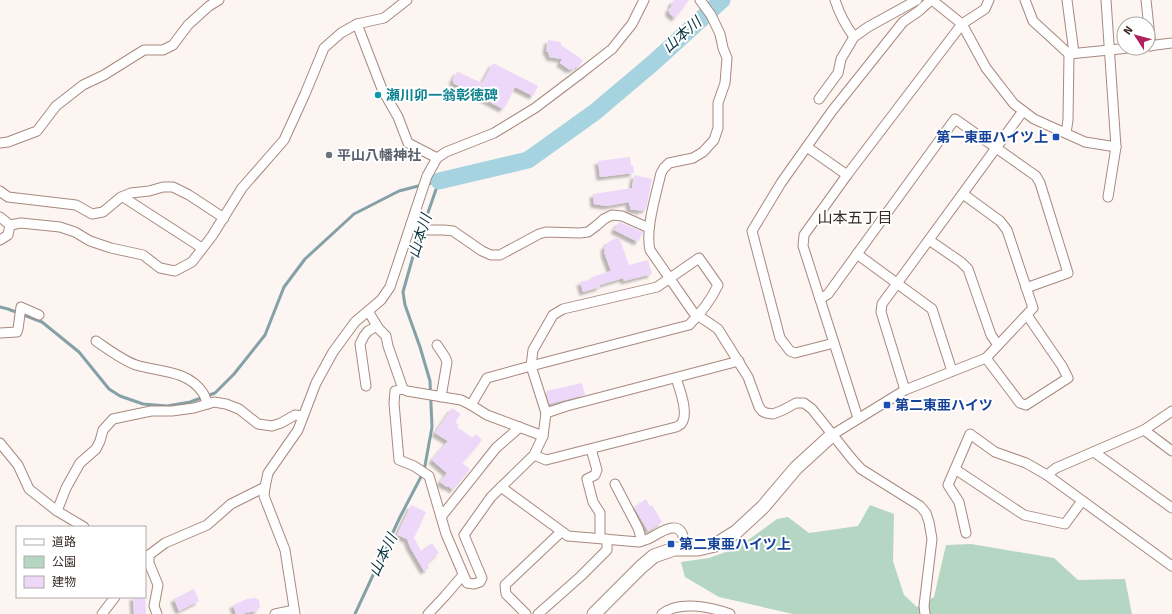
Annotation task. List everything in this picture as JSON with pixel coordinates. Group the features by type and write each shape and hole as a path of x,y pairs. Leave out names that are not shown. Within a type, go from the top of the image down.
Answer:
{"street":[{"path":"0,143 8,142 37,131 56,106 84,85 104,75 144,50 163,50 172,44 188,25 209,6 219,0"},
{"path":"0,217 10,225 22,223 60,227 74,232 90,241 143,255 160,268 175,271 192,262 224,218 242,188 284,140 324,48 341,33 357,24 384,18 408,0"},
{"path":"275,614 294,612 284,550 264,496 268,473 298,430 316,383 333,352 355,322 381,300 390,287 427,176 437,158 446,152 494,132 535,108 612,49 632,24 644,0"},
{"path":"835,0 838,10 854,37"},
{"path":"820,99 838,73 841,59 854,37 868,27 917,0"},
{"path":"834,343 795,353 790,351 780,338 752,231 781,183 832,111 903,22 932,0 962,24 986,68 1014,104 1034,119 1086,142 1116,147"},
{"path":"858,418 803,246 804,235 847,175 962,24 985,9 989,0"},
{"path":"1025,0 1034,21 1071,53 1116,49"},
{"path":"1066,133 1071,53 1067,0"},
{"path":"1106,0 1116,147 1108,197"},
{"path":"1146,0 1147,16"},
{"path":"703,3 711,15 720,34 727,58 725,83 718,103 718,128 714,140 703,152 693,158 669,163 661,173 649,228 648,242 650,250 693,312 718,328 748,377 759,407 762,411 773,414 796,403 804,403 812,409 861,469 920,506 926,513 932,539 924,606 926,614"},
{"path":"357,24 382,89 398,117 408,143 437,158"},
{"path":"1156,45 1172,43"},
{"path":"905,390 881,312 882,304 1023,111"},
{"path":"820,299 828,294 955,119 1036,176 1040,183 1068,273 1026,288"},
{"path":"807,146 847,175"},
{"path":"0,191 8,197 76,205 92,214 103,212 123,196 163,187 174,188 189,195 224,218"},
{"path":"594,614 654,556 674,549 698,549 715,545 736,532 763,507 796,468 832,434 905,390 986,358 1027,315 1033,308 1007,230 1000,221 963,194"},
{"path":"123,196 202,248"},
{"path":"411,224 427,230 453,231 482,251 491,255 500,255 539,234 546,232 588,232 604,219 612,215 622,216 649,228"},
{"path":"0,240 8,235 10,225"},
{"path":"929,240 968,268 991,335 998,345"},
{"path":"857,254 932,309 952,371"},
{"path":"471,405 487,378 532,366 689,325 699,316 714,295 718,286 699,258 656,287 563,309 553,315 533,350 532,366 546,413 543,436 534,455 491,497 464,535 482,578 480,582 474,584 467,583 446,534 429,476 414,466 399,460 394,403 395,391 403,389 461,400 487,415 543,436"},
{"path":"0,333 17,332 21,307 39,316"},
{"path":"368,311 377,326 386,336 403,389"},
{"path":"986,358 1020,402 1026,404 1068,378 1062,366 1027,315"},
{"path":"366,386 360,344 368,331 377,326"},
{"path":"96,341 119,357 136,365 186,377 203,393 208,404"},
{"path":"436,345 447,362 436,396"},
{"path":"546,413 567,406 739,361"},
{"path":"534,455 546,460 676,427 681,424 684,419 685,412 676,378"},
{"path":"57,511 66,488 80,463 96,449 103,430 113,419 151,411 172,411 194,408 214,402 226,404 239,409 258,424 272,426 295,415 303,416"},
{"path":"1047,475 1056,468 1144,430 1172,411"},
{"path":"441,517 496,448 520,427"},
{"path":"1144,430 1172,451"},
{"path":"966,534 959,502 948,485 970,434 995,452 1026,463 1047,475 1172,566"},
{"path":"0,443 18,465 29,489 57,511 82,526"},
{"path":"538,614 581,576 607,550 603,539 600,513 593,502 587,479 595,475 597,470 591,449"},
{"path":"1094,452 1172,508"},
{"path":"955,468 1024,515 1065,524 1082,500"},
{"path":"615,484 638,528 642,541"},
{"path":"157,614 154,606 158,585 146,556 165,543 207,525 231,504 265,487"},
{"path":"501,487 568,536 642,541 647,540 667,528 674,528 680,530 683,536 684,549"},
{"path":"526,614 506,594 505,585 561,532"},
{"path":"428,614 463,575"},
{"path":"102,614 114,598"},
{"path":"662,614 666,611 680,607 695,606 717,609 730,614"}],"green space":[{"path":"870,505 894,514 893,561 904,595 917,607 934,597 946,545 971,544 1054,558 1078,580 1125,579 1132,614 793,614 719,597 685,577 681,562 709,558 737,548 777,519 788,517 809,533 858,526"}],"building":[{"path":"674,0 689,0 675,18 668,11"},
{"path":"548,40 561,42 561,45 583,60 578,67 576,66 573,70 571,68 570,70 560,63 562,59 549,57 550,55 546,51"},
{"path":"493,63 538,86 533,96 515,87 503,109 453,83 454,81 452,81 458,72 482,83"},
{"path":"630,157 631,166 633,165 634,173 600,177 598,161"},
{"path":"634,175 652,179 646,210 642,209 642,211 630,209 629,202 607,206 594,204 593,194 632,188"},
{"path":"619,222 643,232 638,242 614,230"},
{"path":"619,237 629,265 648,260 652,274 624,281 623,278 583,292 580,282 593,279 592,277 611,271 604,252 604,247 608,242"},
{"path":"582,383 585,395 549,404 546,391"},
{"path":"452,408 461,414 455,422 459,425 457,427 473,438 476,434 482,440 462,463 470,469 453,490 440,482 447,473 432,460 448,441 435,433"},
{"path":"646,499 650,506 652,505 662,522 648,531 634,507"},
{"path":"411,505 426,512 414,538 421,551 432,543 439,553 427,563 429,568 424,571 407,539 397,535"},
{"path":"194,589 199,601 179,611 174,599"},
{"path":"133,598 145,598 146,614 134,614"},
{"path":"255,598 259,600 260,607 257,611 244,613 245,614 236,614 233,605 247,599"}],"waterway":[{"name":"山本川","path":"439,181 528,160 595,112 653,63 722,0"},
{"path":"427,184 439,181"},
{"name":"山本川","path":"355,614 400,517 424,471 432,427 430,381 405,305 403,292 419,235 439,181"},
{"path":"0,307 42,322 79,352 109,389 120,396 143,404 167,406 190,402 215,393 234,374 265,335 284,287 305,259 354,214 399,191 422,185"}],"place":[{"name":"瀬川卯一翁彰徳碑","path":"378,95"},
{"name":"第一東亜ハイツ上","path":"1056,137"},
{"name":"平山八幡神社","path":"329,155"},
{"name":"第二東亜ハイツ","path":"887,405"},
{"name":"第二東亜ハイツ上","path":"671,544"}],"district":[{"name":"山本五丁目","path":"855,218"}]}
